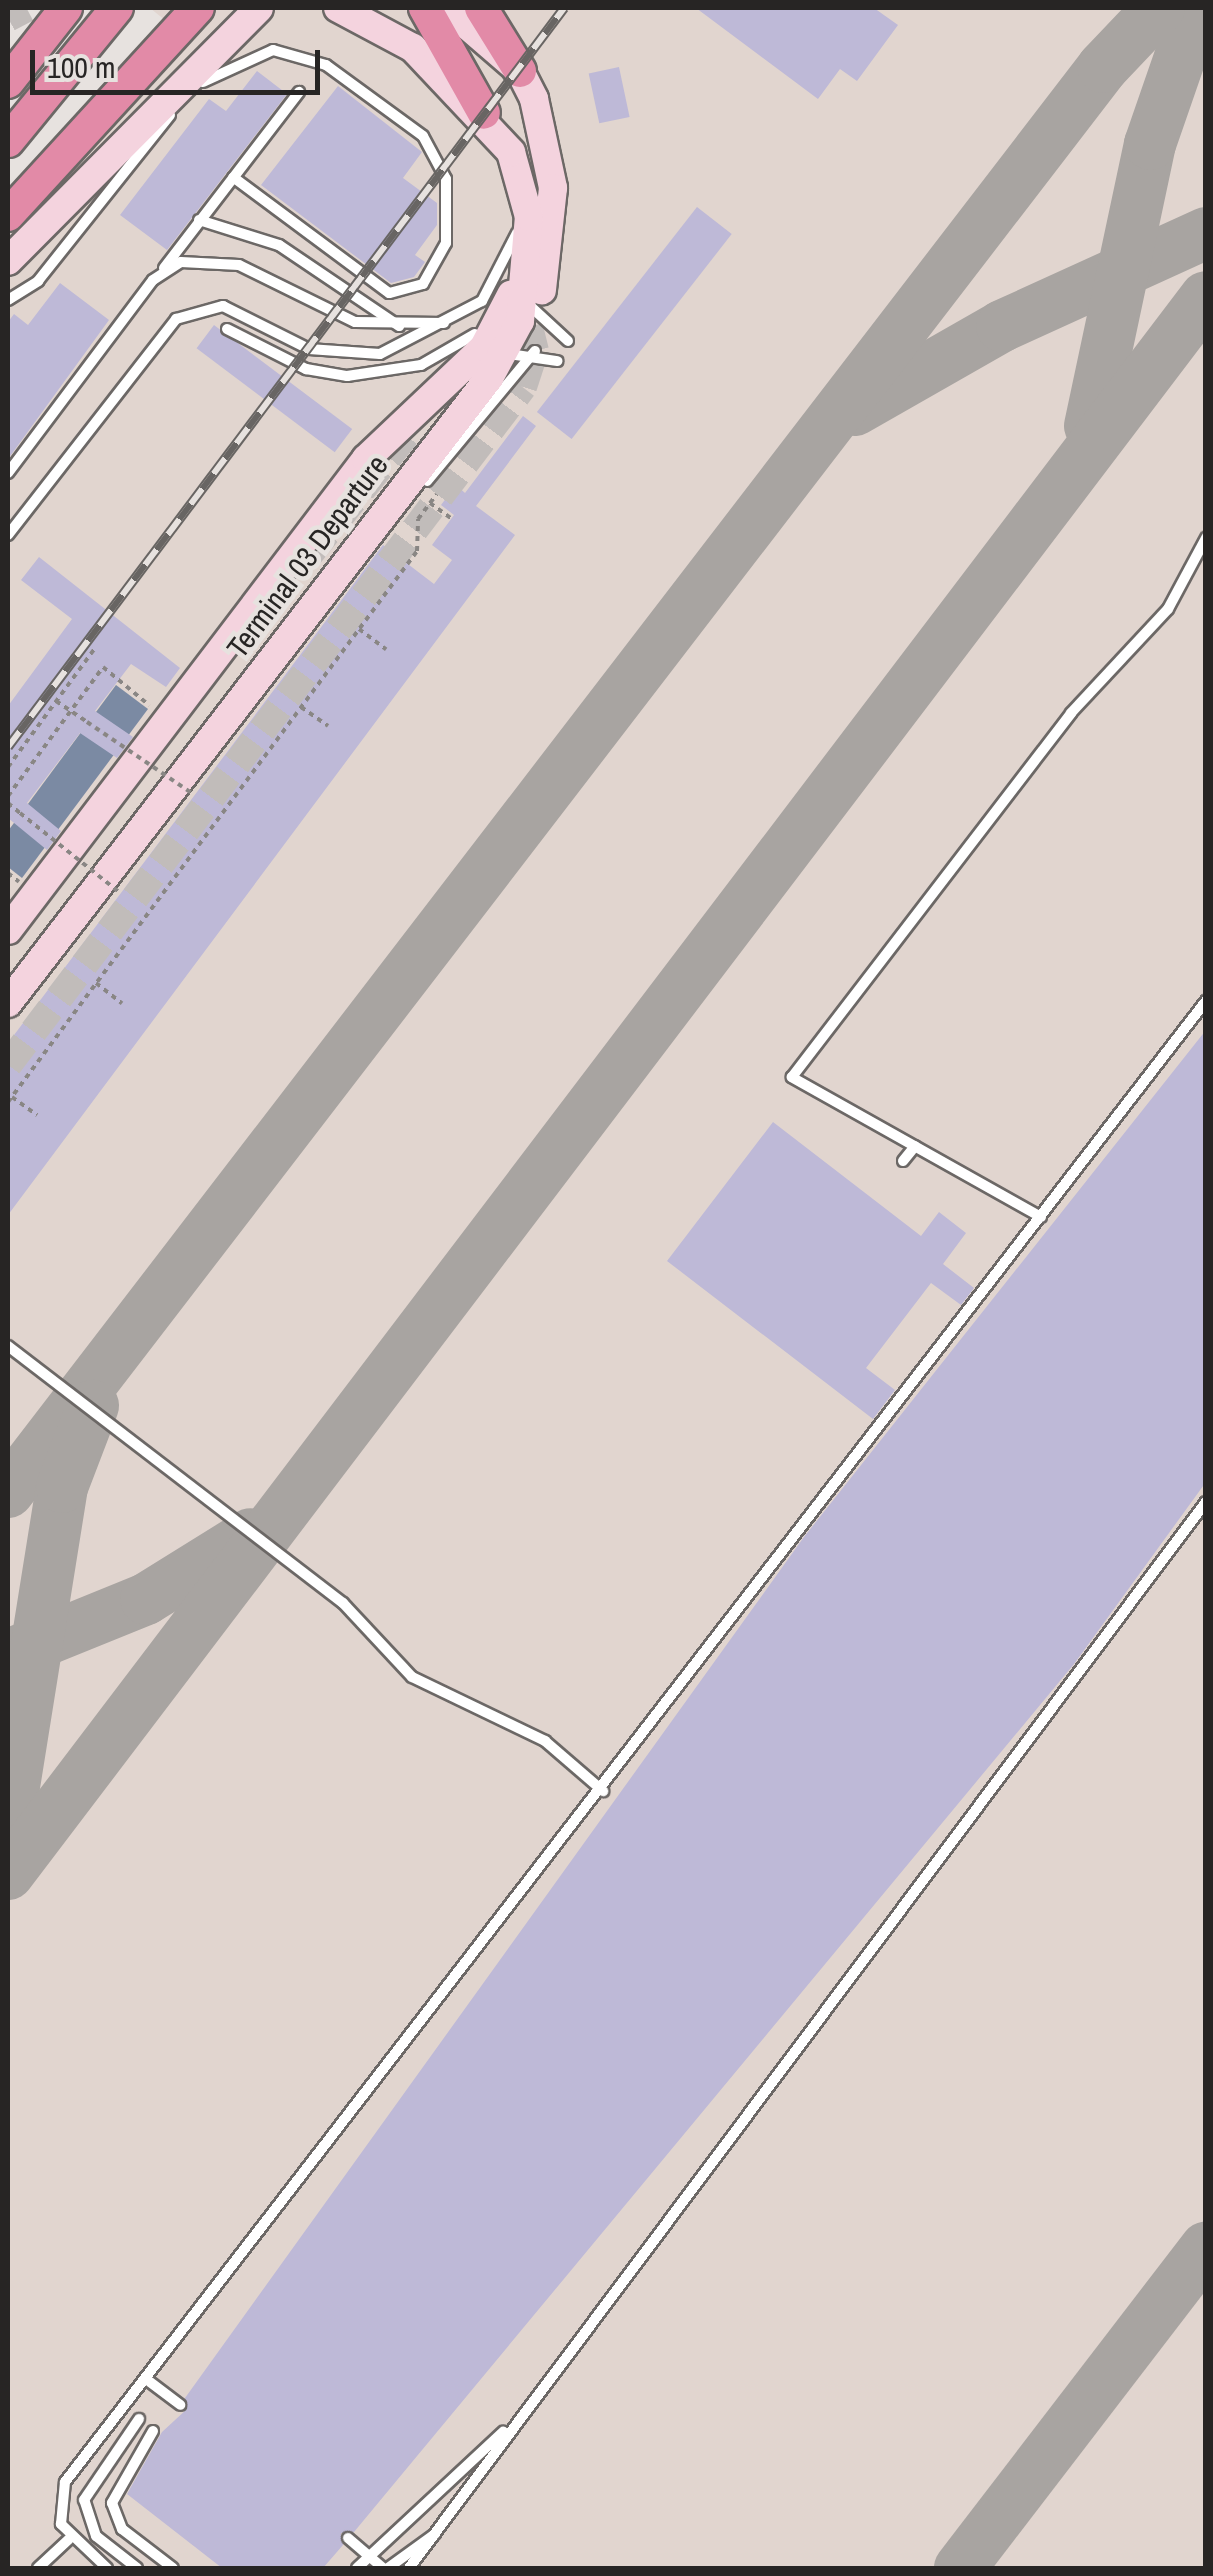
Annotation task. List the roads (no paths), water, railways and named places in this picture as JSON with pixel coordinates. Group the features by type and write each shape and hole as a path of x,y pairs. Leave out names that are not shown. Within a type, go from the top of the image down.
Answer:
{"highway":[{"path":"8,82 66,8"},
{"path":"8,142 117,8"},
{"path":"8,215 198,8"},
{"path":"425,8 484,113"},
{"path":"481,8 520,71"}],"main road":[{"path":"8,261 259,8"},
{"path":"328,8 339,8"},
{"name":"Terminal 03 Departure","path":"8,1003 503,356 532,290 529,217 512,152 484,113 414,48 339,8"},
{"path":"447,8 520,71 544,128 553,220 532,290"},
{"path":"8,930 366,460 484,347 509,303 520,228 512,152"}],"lane":[{"path":"8,300 38,281 182,102 250,55 310,56 414,127 446,179 446,243 424,284 389,293 233,177"},
{"path":"8,473 299,92"},
{"path":"200,220 279,244 402,329"},
{"path":"8,534 176,319 204,306 240,310 309,349 356,358 463,318 496,281 520,228"},
{"path":"164,269 220,260 356,322 402,329 463,318"},
{"path":"532,290 568,340"},
{"path":"227,329 306,369 347,376 421,366 475,334"},
{"path":"503,356 535,351 556,361"},
{"path":"306,612 347,583 535,351"},
{"path":"1041,1217 792,1077 1071,713 1168,609 1206,538"},
{"path":"107,2568 69,2539 58,2513 65,2482 150,2382 1206,1001"},
{"path":"902,1161 916,1146"},
{"path":"8,1346 370,1631 412,1678 545,1741 603,1791"},
{"path":"408,2568 449,2516 503,2432 1206,1502"},
{"path":"150,2382 180,2405"},
{"path":"137,2568 96,2536 84,2500 138,2419"},
{"path":"154,2432 112,2503 122,2529 174,2568"},
{"path":"357,2568 503,2432"},
{"path":"430,2500 449,2516"},
{"path":"348,2538 385,2568 434,2534"},
{"path":"38,2568 69,2539"}],"water":[{"path":"116,685 148,709 22,878 8,867 8,831"}],"tunnel":[{"path":"8,18 27,8"},
{"path":"8,1065 523,387 535,351 529,327"},
{"path":"309,555 411,429"}],"railway":[{"path":"8,747 564,8"}]}
